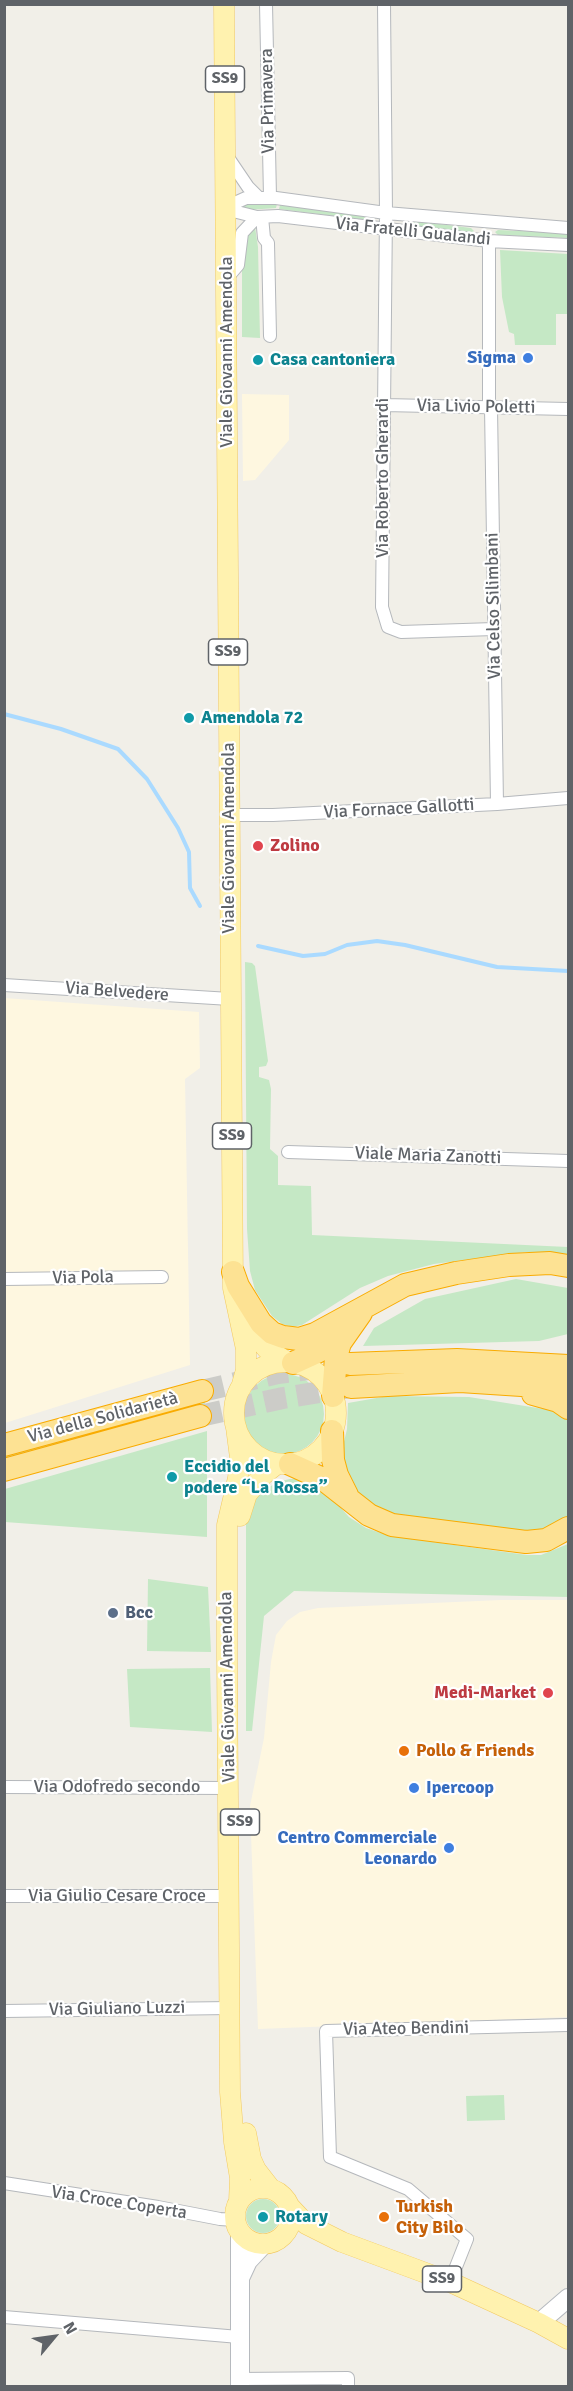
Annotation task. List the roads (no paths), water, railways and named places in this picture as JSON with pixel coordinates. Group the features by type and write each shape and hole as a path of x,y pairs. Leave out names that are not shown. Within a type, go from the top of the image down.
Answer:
{"highway":[{"path":"233,1272 238,1286 261,1323 283,1337 299,1339 315,1334 405,1285 456,1273 539,1263 568,1266"},
{"path":"373,1302 356,1317 347,1330 336,1357 342,1391 559,1352 568,1348"},
{"path":"290,1363 317,1352 347,1330"},
{"path":"350,1364 459,1371 568,1388"},
{"path":"459,1371 568,1366"},
{"path":"459,1371 558,1401 568,1408"},
{"name":"Via della Solidarietà","path":"4,1445 202,1391"},
{"name":"Via della Solidarietà","path":"4,1470 200,1416"},
{"path":"332,1431 333,1460 347,1496"},
{"path":"283,1464 323,1479 347,1496 357,1507 380,1521 419,1529 526,1542 546,1540 568,1528"}],"main road":[{"name":"SS9","path":"224,4 226,154"},
{"name":"Viale Giovanni Amendola","path":"226,154 233,1272 235,1306 246,1349 246,1370 241,1388"},
{"name":"Viale Giovanni Amendola","path":"235,1306 253,1334 267,1349 290,1363"},
{"name":"SS9","path":"290,1363 317,1374 342,1391"},
{"path":"241,1388 247,1379 265,1366 290,1363"},
{"name":"SS9","path":"236,1427 234,1413 241,1388"},
{"path":"332,1431 342,1391"},
{"name":"Viale Giovanni Amendola","path":"236,1427 240,1458 238,1478 227,1525 230,1896 223,2008 234,2142 240,2178 238,2218"},
{"path":"236,1427 239,1436 251,1451 267,1461 283,1464"},
{"name":"SS9","path":"283,1464 311,1457 327,1441 332,1431"},
{"name":"Viale Giovanni Amendola","path":"283,1464 262,1475 247,1494 238,1526 243,2100 246,2139 251,2159 256,2170 270,2188 282,2195 290,2207"},
{"path":"238,2218 249,2191 256,2188 270,2188"},
{"name":"SS9","path":"290,2207 306,2224 342,2242 450,2282 566,2337"},
{"path":"271,2242 288,2229 290,2207"},
{"name":"SS9","path":"238,2218 255,2243 296,2236 342,2242"}],"street":[{"name":"Via Primavera","path":"265,197 266,4"},
{"name":"Via Roberto Gherardi","path":"384,4 386,213 382,607 388,627 400,632 494,629"},
{"path":"226,154 248,187 265,197"},
{"name":"Via Fratelli Gualandi","path":"226,207 246,198 265,197 386,213 568,228"},
{"name":"Via Fratelli Gualandi","path":"226,207 237,213 259,217 278,216 489,241 568,245"},
{"path":"226,279 238,265 242,233 259,217 264,238 268,243 270,336"},
{"name":"Via Celso Silimbani","path":"489,241 497,804"},
{"name":"Via Livio Poletti","path":"384,405 568,409"},
{"name":"Via Fornace Gallotti","path":"229,815 273,815 497,804 568,798"},
{"name":"Via Belvedere","path":"4,985 230,999"},
{"name":"Viale Maria Zanotti","path":"288,1152 568,1161"},
{"name":"Via Pola","path":"4,1280 162,1277"},
{"name":"Via Odofredo secondo","path":"4,1787 229,1788"},
{"name":"Via Giulio Cesare Croce","path":"4,1896 230,1896"},
{"name":"Via Giuliano Luzzi","path":"4,2011 223,2008"},
{"name":"Via Ateo Bendini","path":"450,2282 467,2239 408,2189 330,2157 326,2031 568,2025"},
{"name":"Via Croce Coperta","path":"4,2183 158,2206 220,2219 238,2218"},
{"name":"Viale Giovanni Amendola","path":"238,2218 240,2383"},
{"path":"240,2278 246,2265 271,2242"},
{"path":"539,2323 568,2298"},
{"path":"566,2337 568,2304"},
{"path":"4,2317 239,2337"},
{"path":"240,2383 348,2378 348,2386"}],"waterway":[{"path":"4,714 61,729 118,749 147,779 178,828 189,852 190,888 200,906"},
{"path":"258,946 303,956 325,954 347,945 377,941 405,945 497,967 568,971"}],"tunnel":[{"path":"202,1391 278,1373 350,1364"},
{"path":"200,1416 283,1398 351,1387"}],"place":[{"name":"Sigma","path":"528,358"},
{"name":"Casa cantoniera","path":"258,360"},
{"name":"Amendola 72","path":"189,718"},
{"name":"Zolino","path":"258,846"},
{"name":"Eccidio del podere “La Rossa”","path":"172,1477"},
{"name":"Bcc","path":"113,1613"},
{"name":"Medi-Market","path":"548,1693"},
{"name":"Pollo & Friends","path":"404,1751"},
{"name":"Ipercoop","path":"414,1788"},
{"name":"Centro Commerciale Leonardo","path":"449,1848"},
{"name":"Rotary","path":"263,2217"},
{"name":"Turkish City Bilo","path":"384,2217"}]}
